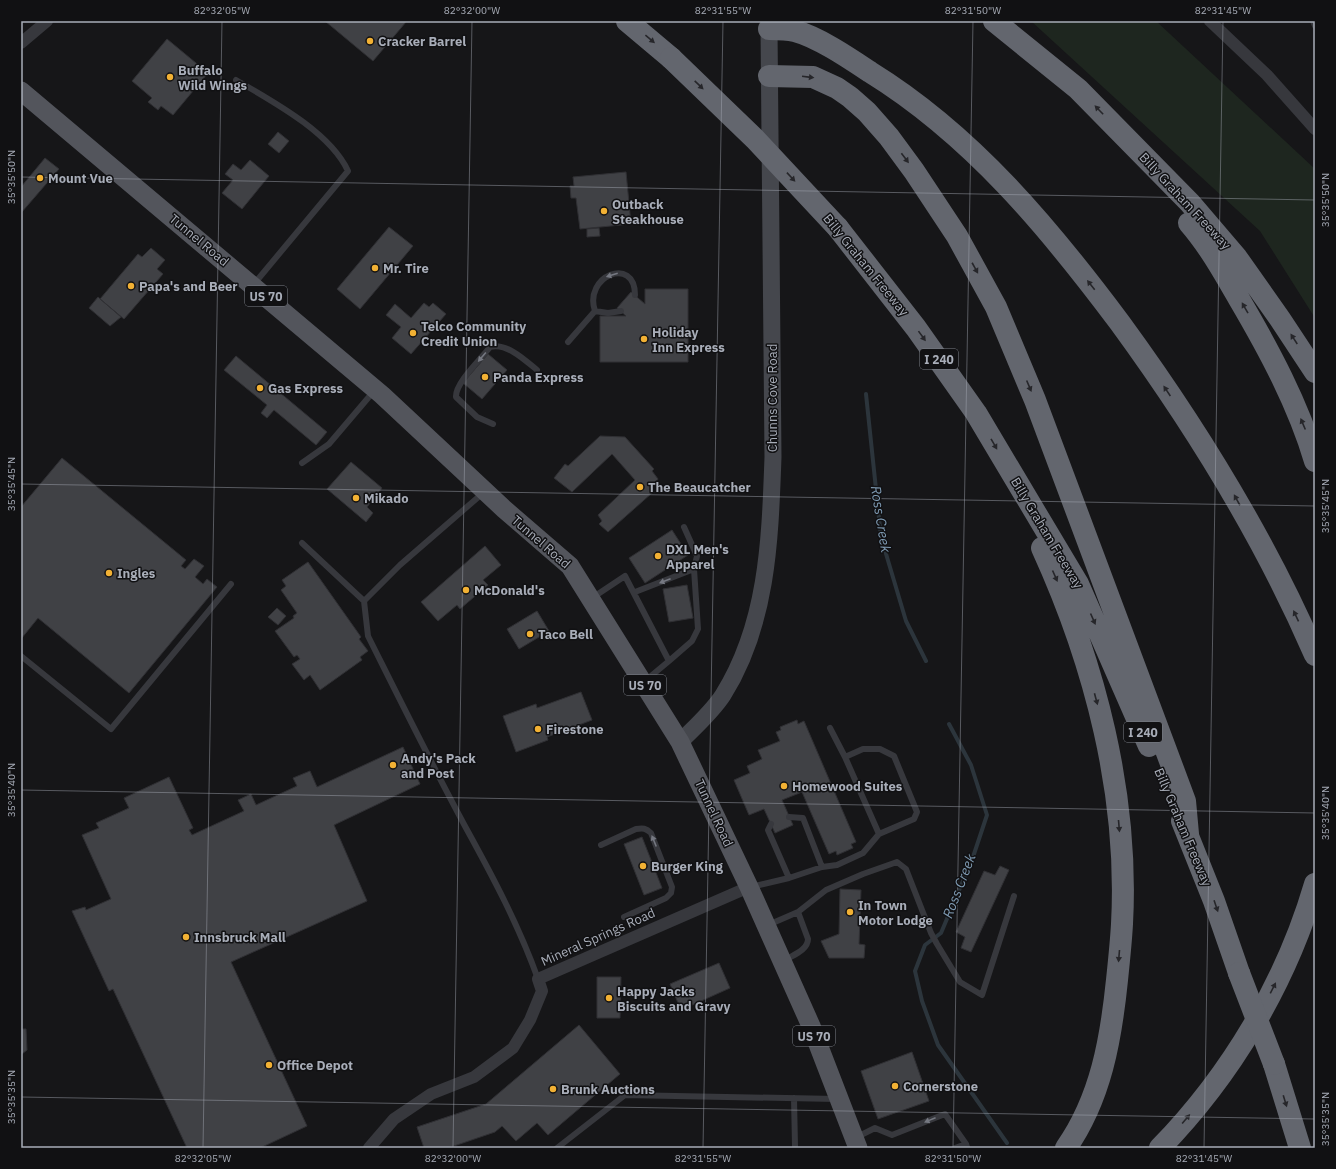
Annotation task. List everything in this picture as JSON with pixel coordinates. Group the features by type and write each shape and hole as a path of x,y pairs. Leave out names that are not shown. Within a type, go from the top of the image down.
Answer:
{"highway":[{"name":"Billy Graham Freeway","path":"627,21 671,58 755,139 838,228 947,369 976,413 1026,500 1078,584 1188,834 1274,1064 1300,1148"},
{"name":"Billy Graham Freeway","path":"994,21 1078,89 1190,203 1237,258 1315,372"},
{"path":"769,29 795,31 807,36 846,56 892,85 938,120 988,165 1033,215 1090,283 1141,352 1187,419 1231,490 1275,570 1314,653"},
{"path":"769,76 806,77 824,81 844,92 867,112 889,137 936,202 957,236 992,300 1035,400 1184,801 1188,834"},
{"path":"1126,138 1136,160 1198,232 1229,280 1263,339 1277,368 1307,434 1315,461"},
{"path":"1026,500 1033,527 1061,590 1087,662 1099,710 1117,804 1122,875 1122,923 1109,1040 1103,1068 1086,1114 1066,1148"},
{"path":"1160,1148 1210,1091 1239,1049 1272,990 1292,950 1315,884"}],"main road":[{"name":"Chunns Cove Road","path":"680,742 723,696 734,675 757,618 764,583 770,522 773,457 769,29"},
{"name":"Tunnel Road","path":"21,90 375,389 484,491 570,566 680,742 749,887 782,962 810,1026 856,1143"}],"street":[{"path":"21,43 47,21"},
{"path":"1210,21 1267,75 1315,129"},
{"name":"Mineral Springs Road","path":"369,1148 394,1120 431,1094 474,1076 513,1048 530,1020 542,991 538,979 749,887"}],"lane":[{"path":"1313,21 1315,26"},
{"path":"236,80 287,109 334,149 348,171 253,285"},
{"path":"595,311 592,302 595,292 601,280 609,274 622,273 628,276 633,283 635,295"},
{"path":"595,311 608,313 621,311"},
{"path":"568,342 595,311"},
{"path":"493,424 477,417 456,397 456,392 461,382 490,348 497,345 504,347 521,357 537,370"},
{"path":"302,463 329,444 375,389"},
{"path":"364,601 400,565 484,491"},
{"path":"643,683 692,641 698,629 694,569 697,556 684,527"},
{"path":"302,543 364,601 368,636 466,828 484,859 525,945 538,979"},
{"path":"635,592 694,569"},
{"path":"591,599 625,576 635,592 669,661"},
{"path":"21,656 111,729 231,584"},
{"path":"830,728 845,757 879,834"},
{"path":"749,887 789,878 822,867 836,865 863,853 879,834 914,819 918,812 894,756 880,749 863,749 845,757"},
{"path":"790,817 803,818 822,867"},
{"path":"771,824 768,830 789,878"},
{"path":"601,845 636,829 647,829 651,833 672,887 671,893 666,898 624,917"},
{"path":"766,926 798,912 826,890 863,874 897,862 906,868 931,932 960,982 982,995 1014,896"},
{"path":"782,962 805,948 808,944 808,939 798,912"},
{"path":"557,1148 625,1095 839,1099"},
{"path":"794,1098 795,1146"},
{"path":"856,1143 875,1128 892,1135 945,1114 966,1146 955,1148"}],"shaded area":[{"path":"1031,21 1156,21 1315,169 1315,318 1260,231"}],"building":[{"name":"Cracker Barrel","path":"325,21 405,21 406,22 373,61"},
{"name":"Buffalo Wild Wings","path":"167,39 208,73 173,115 161,106 158,110 148,102 152,98 132,81"},
{"path":"278,132 289,141 279,153 268,144"},
{"name":"Mount Vue","path":"45,158 59,169 21,213 21,187"},
{"path":"250,160 269,176 242,209 222,193 233,180 225,174 233,164 241,170"},
{"name":"Outback Steakhouse","path":"626,172 631,224 580,229 576,198 571,198 570,186 574,186 573,177"},
{"name":"Mr. Tire","path":"389,227 413,246 360,309 337,289"},
{"path":"599,228 600,236 587,237 587,229"},
{"name":"Papa's and Beer","path":"151,248 165,260 157,269 163,274 124,319 100,299 138,254 142,257"},
{"name":"Holiday Inn Express","path":"645,289 688,289 688,362 600,362 600,316 626,316 617,308 631,292 645,304"},
{"path":"98,297 121,317 110,326 89,308"},
{"name":"Telco Community Credit Union","path":"424,303 429,307 433,303 446,314 411,354 392,338 401,327 386,315 395,304 411,318"},
{"path":"488,354 507,370 482,399 463,383"},
{"name":"Gas Express","path":"236,356 327,432 316,445 274,410 267,418 261,413 267,405 224,370"},
{"name":"The Beaucatcher","path":"600,436 625,437 654,469 652,471 658,479 650,491 652,493 608,532 599,524 602,521 598,515 635,480 612,454 572,492 554,478 565,464 568,466"},
{"name":"Ingles","path":"62,458 186,560 181,566 185,569 194,559 204,566 195,577 203,584 207,579 217,587 129,693 38,618 21,639 21,507"},
{"name":"Mikado","path":"351,462 382,488 367,507 373,513 366,522 327,489"},
{"name":"DXL Men's Apparel","path":"672,530 688,555 645,583 629,558"},
{"path":"485,546 501,565 483,580 488,585 460,609 457,605 438,621 421,602"},
{"path":"308,562 361,637 359,639 368,651 360,657 362,660 320,690 310,675 304,680 292,664 300,659 297,655 294,657 275,631 294,618 293,616 297,613 281,590 286,586 282,580"},
{"path":"687,585 693,618 669,622 663,589"},
{"path":"277,608 286,616 278,625 268,617"},
{"path":"537,611 549,631 519,649 507,629"},
{"name":"Firestone","path":"581,692 592,720 547,737 548,740 516,752 503,716 536,704 537,708"},
{"name":"Homewood Suites","path":"797,720 798,724 804,721 856,842 851,844 853,848 837,855 836,851 829,854 802,792 782,800 793,825 775,833 764,809 749,815 734,780 750,773 747,766 762,759 758,750 780,741 776,732 781,730 780,727"},
{"name":"Innsbruck Mall","path":"403,747 420,784 334,825 367,901 231,962 307,1126 260,1148 187,1148 113,989 109,991 72,911 85,907 86,910 111,899 82,835 99,828 96,823 129,808 124,798 169,777 193,828 189,830 192,835 244,811 238,800 251,794 256,805 297,786 293,778 310,771 317,787"},
{"name":"Burger King","path":"642,837 662,888 644,895 624,844"},
{"path":"1000,866 1009,870 971,952 961,948 965,937 956,932 984,871 995,875"},
{"path":"840,889 861,890 859,944 865,945 864,958 829,958 821,941 839,934"},
{"path":"719,963 730,988 681,1010 670,984"},
{"name":"Happy Jacks Biscuits and Gravy","path":"597,977 621,977 620,1018 597,1018"},
{"name":"Brunk Auctions","path":"579,1025 620,1074 548,1135 537,1123 516,1141 502,1126 495,1132 448,1148 424,1148 417,1127 486,1104"},
{"path":"21,1029 26,1029 27,1050 22,1054 21,1054"},
{"name":"Cornerstone","path":"912,1052 929,1101 878,1119 861,1071"}],"waterway":[{"name":"Ross Creek","path":"866,394 881,537 906,621 926,661"},
{"name":"Ross Creek","path":"949,724 971,765 987,815 973,857 941,933 925,945 915,971 922,1001 938,1045 1007,1143"}],"place":[{"name":"Cracker Barrel","path":"370,41"},
{"name":"Buffalo Wild Wings","path":"170,77"},
{"name":"Mount Vue","path":"40,178"},
{"name":"Outback Steakhouse","path":"604,211"},
{"name":"Mr. Tire","path":"375,268"},
{"name":"Papa's and Beer","path":"131,286"},
{"name":"Telco Community Credit Union","path":"413,333"},
{"name":"Holiday Inn Express","path":"644,339"},
{"name":"Panda Express","path":"485,377"},
{"name":"Gas Express","path":"260,388"},
{"name":"The Beaucatcher","path":"640,487"},
{"name":"Mikado","path":"356,498"},
{"name":"DXL Men's Apparel","path":"658,556"},
{"name":"Ingles","path":"109,573"},
{"name":"McDonald's","path":"466,590"},
{"name":"Taco Bell","path":"530,634"},
{"name":"Firestone","path":"538,729"},
{"name":"Andy's Pack and Post","path":"393,765"},
{"name":"Homewood Suites","path":"784,786"},
{"name":"Burger King","path":"643,866"},
{"name":"In Town Motor Lodge","path":"850,912"},
{"name":"Innsbruck Mall","path":"186,937"},
{"name":"Happy Jacks Biscuits and Gravy","path":"609,998"},
{"name":"Office Depot","path":"269,1065"},
{"name":"Cornerstone","path":"895,1086"},
{"name":"Brunk Auctions","path":"553,1089"}]}
